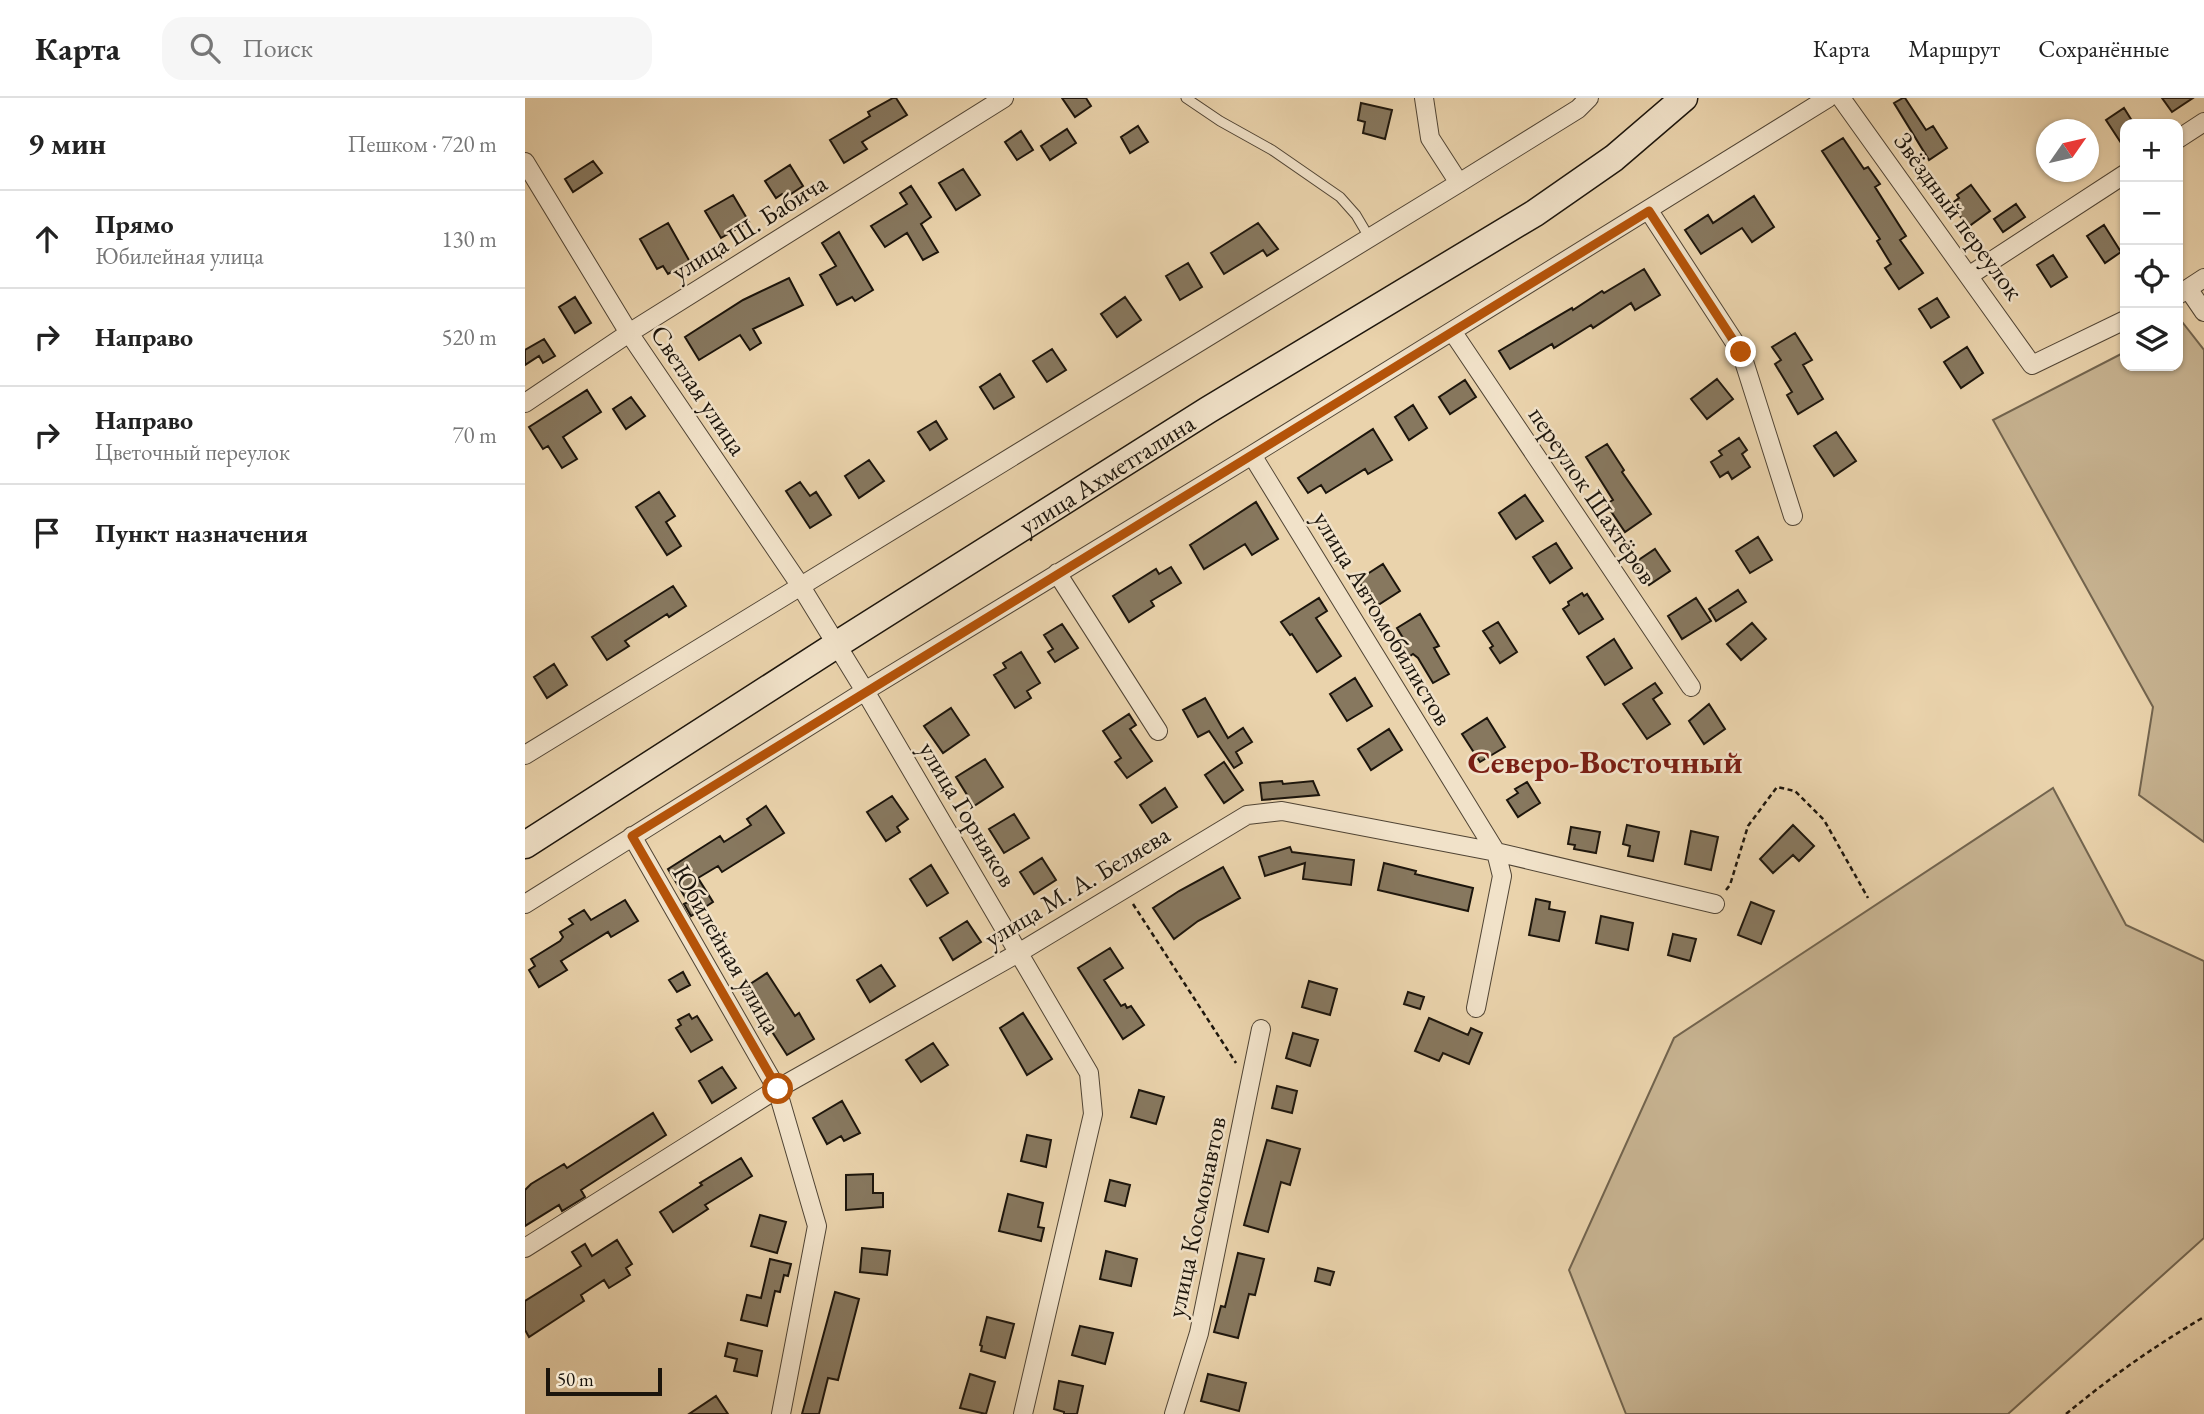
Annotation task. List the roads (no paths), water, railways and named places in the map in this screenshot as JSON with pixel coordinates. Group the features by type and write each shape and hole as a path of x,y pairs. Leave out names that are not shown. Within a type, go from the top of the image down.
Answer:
{"main road":[{"name":"улица Ахметгалина","path":"525,845 1208,410 1535,212 1614,158 1685,98"}],"street":[{"name":"улица Ш. Бабича","path":"525,403 629,333 1004,98"},
{"path":"1424,98 1430,138 1459,183"},
{"path":"525,755 1459,183 1578,108 1589,98"},
{"path":"525,904 865,691 1649,211 1803,104 1828,98"},
{"name":"Звёздный переулок","path":"1842,98 2032,365 2120,322"},
{"path":"2183,136 2204,122"},
{"name":"Светлая улица","path":"525,162 629,333 800,585 836,645"},
{"path":"1970,275 2120,177"},
{"path":"1649,211 1741,352 1793,516"},
{"path":"2204,278 2183,292 2204,312"},
{"name":"переулок Шахтёров","path":"1452,331 1691,687"},
{"name":"улица Автомобилистов","path":"1252,455 1496,852 1502,876 1476,1008"},
{"path":"1057,573 1158,731"},
{"name":"улица Горняков","path":"836,645 1020,952 1089,1073 1093,1114 1023,1414"},
{"name":"улица М. А. Беляева","path":"525,1248 778,1089 1020,952 1247,815 1282,811 1496,852 1715,904"},
{"name":"Юбилейная улица","path":"632,836 778,1089 817,1226 781,1414"},
{"name":"улица Космонавтов","path":"1174,1414 1199,1333 1261,1029"}],"lane":[{"path":"1186,98 1272,150 1340,197 1356,215 1369,237"}],"district":[{"name":"Северо-Восточный","path":"1605,761"}]}
